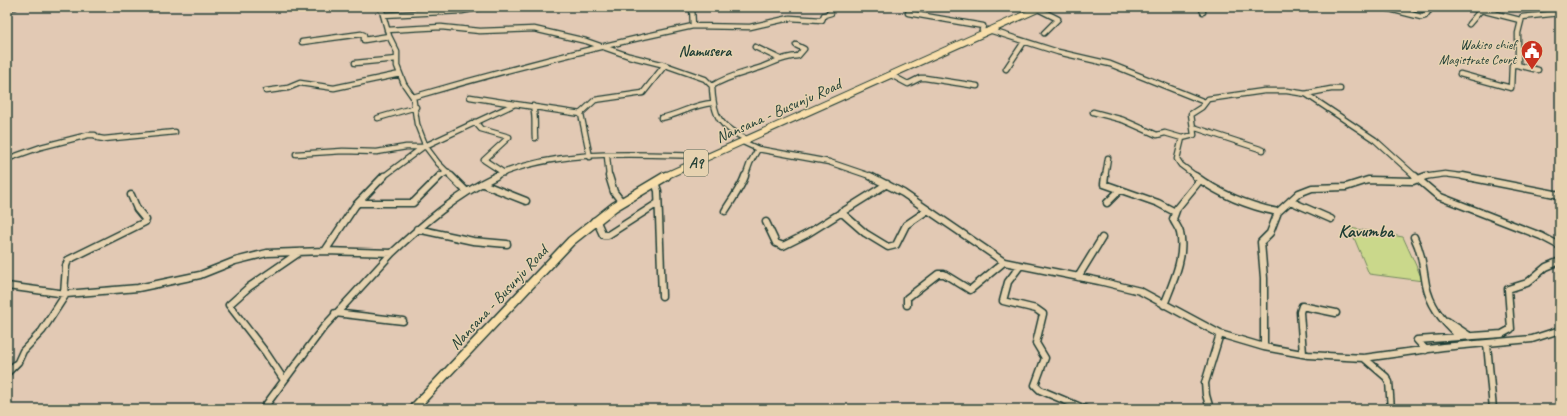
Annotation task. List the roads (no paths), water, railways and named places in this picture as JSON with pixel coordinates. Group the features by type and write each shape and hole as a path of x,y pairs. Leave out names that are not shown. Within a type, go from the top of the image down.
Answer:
{"main road":[{"name":"Nansana - Busunju Road","path":"413,409 551,260 594,221 621,201 655,182 711,156 1037,8"}],"street":[{"path":"7,8 15,7"},
{"path":"378,7 383,14 388,33 397,52 396,65 413,97 416,107 417,124 425,147 467,192"},
{"path":"383,14 462,10 482,7"},
{"path":"692,7 693,26"},
{"path":"413,97 468,81 605,48 646,36 693,26 750,27 790,18 822,20 824,15 831,13 828,7"},
{"path":"1201,7 1204,12"},
{"path":"1382,7 1422,17 1425,16 1430,9 1413,7"},
{"path":"1469,7 1520,20"},
{"path":"1037,8 1058,19 1044,33"},
{"path":"1468,24 1480,10"},
{"path":"908,13 983,26 982,30 1092,61 1110,64 1205,102"},
{"path":"1517,65 1520,20 1522,17 1560,13"},
{"path":"302,42 361,34 364,35 364,40 388,33 441,27 480,31 529,29 586,40 605,48 665,65 705,79 712,86 712,103 716,116 730,132 758,149 836,164 863,173 887,184 1004,262 1140,291 1220,334 1264,347 1303,354 1364,358 1426,350 1443,346 1532,340 1560,330"},
{"path":"1006,69 1024,42"},
{"path":"712,86 721,80 762,67 780,59 789,56 798,56 804,51 803,48 796,45"},
{"path":"755,46 780,59"},
{"path":"355,63 396,59"},
{"path":"580,114 595,100 643,92 665,65"},
{"path":"1460,74 1511,88 1512,65 1538,70"},
{"path":"266,91 288,88 300,83 334,88 400,74"},
{"path":"891,74 908,84 920,78 925,78 977,86"},
{"path":"1093,112 1115,117 1157,135 1165,133 1182,138 1194,135 1191,114 1202,107 1205,102 1214,98 1244,93 1287,91 1305,94 1331,89 1340,89"},
{"path":"1305,94 1369,135 1438,196 1541,236 1560,246"},
{"path":"470,97 580,114"},
{"path":"661,118 682,113 706,103 712,103"},
{"path":"325,252 334,234 358,203 380,179 402,160 475,122 515,104"},
{"path":"533,106 536,118 534,128 535,138"},
{"path":"378,118 416,107"},
{"path":"580,114 582,116 590,156"},
{"path":"475,122 478,128 509,137 484,160 504,173"},
{"path":"1193,127 1263,150"},
{"path":"7,159 41,147 88,135 95,135 101,139 175,132"},
{"path":"1182,138 1178,162 1200,180 1248,205 1278,212"},
{"path":"296,154 343,150 377,152 406,147 425,147"},
{"path":"725,212 738,188 744,183 750,163 758,149"},
{"path":"262,409 335,313 417,229 467,192 504,173 545,161 590,156 711,156"},
{"path":"607,156 608,174 617,198 621,201"},
{"path":"1108,158 1103,183 1105,185 1158,203 1175,212"},
{"path":"358,203 413,203 440,176 448,172"},
{"path":"1264,347 1264,278 1261,242 1270,233 1278,212 1299,193 1312,188 1346,187 1368,180 1414,181 1430,174 1441,173 1560,195"},
{"path":"1164,305 1171,289 1180,256 1181,235 1173,219 1175,212 1200,180"},
{"path":"655,182 658,191 662,296"},
{"path":"483,184 526,201"},
{"path":"766,222 776,243 779,246 783,246 806,235 887,184"},
{"path":"1107,203 1120,190"},
{"path":"7,373 18,362 23,351 42,331 65,294 66,266 68,260 145,222 146,220 139,214 133,203 131,195"},
{"path":"1290,200 1331,219"},
{"path":"594,221 598,224 603,235 608,235 658,203"},
{"path":"841,212 865,232 888,247 896,245 906,225 928,210"},
{"path":"417,229 467,241 507,244"},
{"path":"1414,237 1420,248 1426,286 1431,302 1447,326 1459,336"},
{"path":"1078,277 1102,238"},
{"path":"284,380 266,353 229,305 244,290 301,252"},
{"path":"7,286 65,294 158,285 200,276 235,261 267,253 392,253"},
{"path":"1426,350 1417,340 1468,335 1502,334 1509,332 1511,329 1508,289 1528,283 1543,268 1560,261"},
{"path":"907,306 907,298 938,274 944,274 970,290 1004,262"},
{"path":"1020,266 1009,278 1003,295 1003,302 1036,309 1043,314 1036,343 1045,358 1035,385 1040,390 1085,409"},
{"path":"1303,354 1300,312 1302,306 1336,313"},
{"path":"335,313 403,321"},
{"path":"1437,313 1468,335"},
{"path":"1210,409 1206,395 1206,383 1220,334"},
{"path":"1487,344 1492,409"},
{"path":"1364,358 1386,377 1389,382 1390,409"}],"place":[{"name":"Wakiso chief Magistrate Court","path":"1532,70"}],"district":[{"name":"Namusera","path":"705,51"},
{"name":"Kavumba","path":"1366,231"}]}
